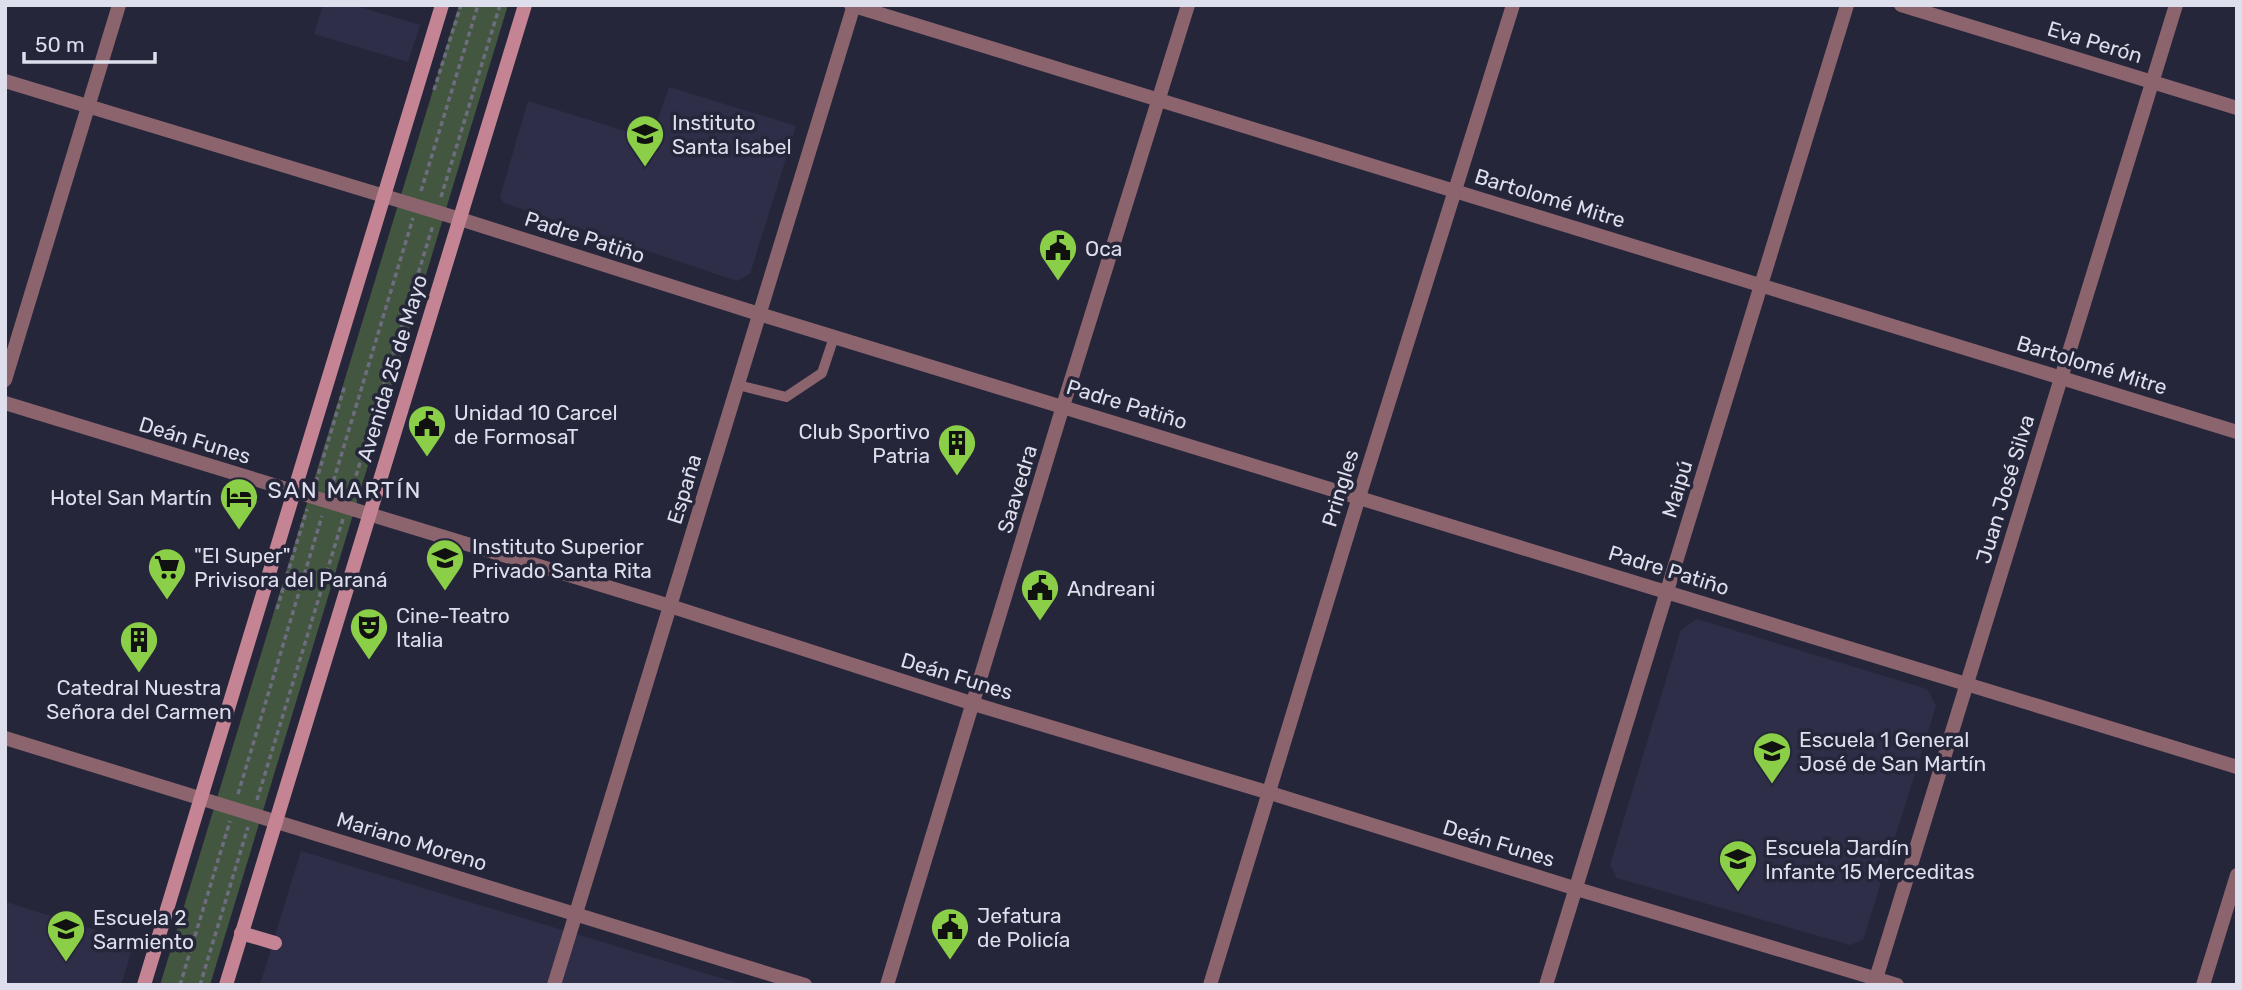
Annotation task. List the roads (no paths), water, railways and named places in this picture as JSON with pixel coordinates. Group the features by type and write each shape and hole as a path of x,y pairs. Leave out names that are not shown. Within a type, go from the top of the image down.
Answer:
{"main road":[{"path":"144,985 442,5"},
{"name":"Avenida 25 de Mayo","path":"226,985 525,5"},
{"path":"242,933 275,943"}],"street":[{"path":"5,380 119,5"},
{"name":"Saavedra","path":"887,985 1188,5"},
{"name":"Pringles","path":"1210,985 1513,5"},
{"name":"Maipú","path":"1546,985 1847,5"},
{"name":"Eva Perón","path":"1901,5 2237,108"},
{"name":"Juan José Silva","path":"1875,981 2176,5"},
{"name":"Bartolomé Mitre","path":"853,6 2237,432"},
{"name":"España","path":"554,985 853,6"},
{"name":"Padre Patiño","path":"5,81 384,195 834,337 1967,682 2237,767"},
{"name":"Deán Funes","path":"5,403 670,606 974,704 1875,981 1897,985"},
{"name":"Mariano Moreno","path":"5,738 805,985"},
{"path":"2203,985 2237,875"}],"lane":[{"path":"738,385 786,397 822,373 834,337"}],"place":[{"name":"Instituto Santa Isabel","path":"645,168"},
{"name":"Oca","path":"1058,282"},
{"name":"Unidad 10 Carcel de FormosaT","path":"427,458"},
{"name":"Club Sportivo Patria","path":"957,477"},
{"name":"Hotel San Martín","path":"239,531"},
{"name":"Instituto Superior Privado Santa Rita","path":"445,592"},
{"name":"\"El Super\" Privisora del Paraná","path":"167,601"},
{"name":"Andreani","path":"1040,622"},
{"name":"Cine-Teatro Italia","path":"369,661"},
{"name":"Catedral Nuestra Señora del Carmen","path":"139,674"},
{"name":"Escuela 1 General José de San Martín","path":"1772,785"},
{"name":"Escuela Jardín Infante 15 Merceditas","path":"1738,893"},
{"name":"Jefatura de Policía","path":"950,961"},
{"name":"Escuela 2 Sarmiento","path":"66,963"}],"district":[{"name":"SAN MARTÍN","path":"345,490"}]}
